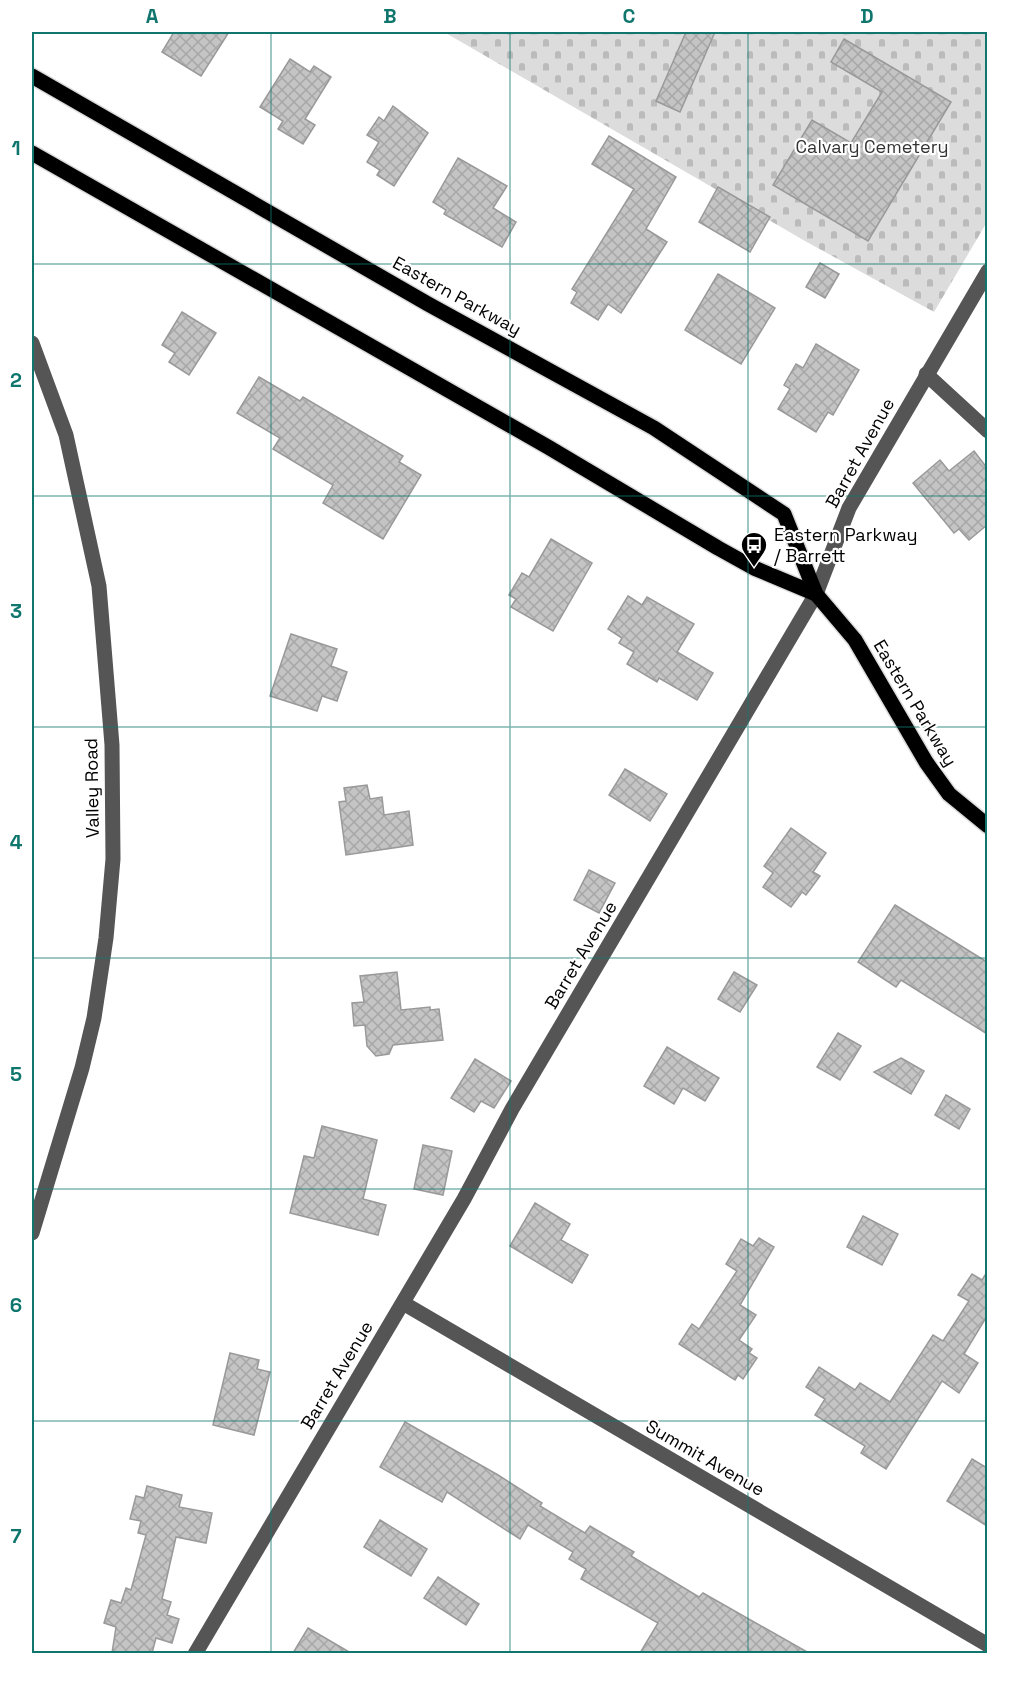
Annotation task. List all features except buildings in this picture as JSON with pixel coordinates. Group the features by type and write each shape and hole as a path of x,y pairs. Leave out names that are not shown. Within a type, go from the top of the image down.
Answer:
{"main road":[{"name":"Eastern Parkway","path":"32,76 428,304 654,428 784,514 816,594 855,640 926,762 943,786 987,825"},
{"name":"Eastern Parkway","path":"32,153 548,447 718,548 754,568 816,594"}],"street":[{"name":"Barret Avenue","path":"195,1653 464,1199 512,1109 816,594 849,507 987,271"},
{"name":"Valley Road","path":"32,343 66,435 99,586 112,745 113,859 106,938 94,1018 82,1068 32,1233"},
{"path":"926,374 987,431"},
{"name":"Summit Avenue","path":"403,1303 987,1645"}],"green space":[{"name":"Calvary Cemetery","path":"444,32 987,32 987,222 934,312 805,241"}],"place":[{"name":"Eastern Parkway / Barrett","path":"754,568"}]}
